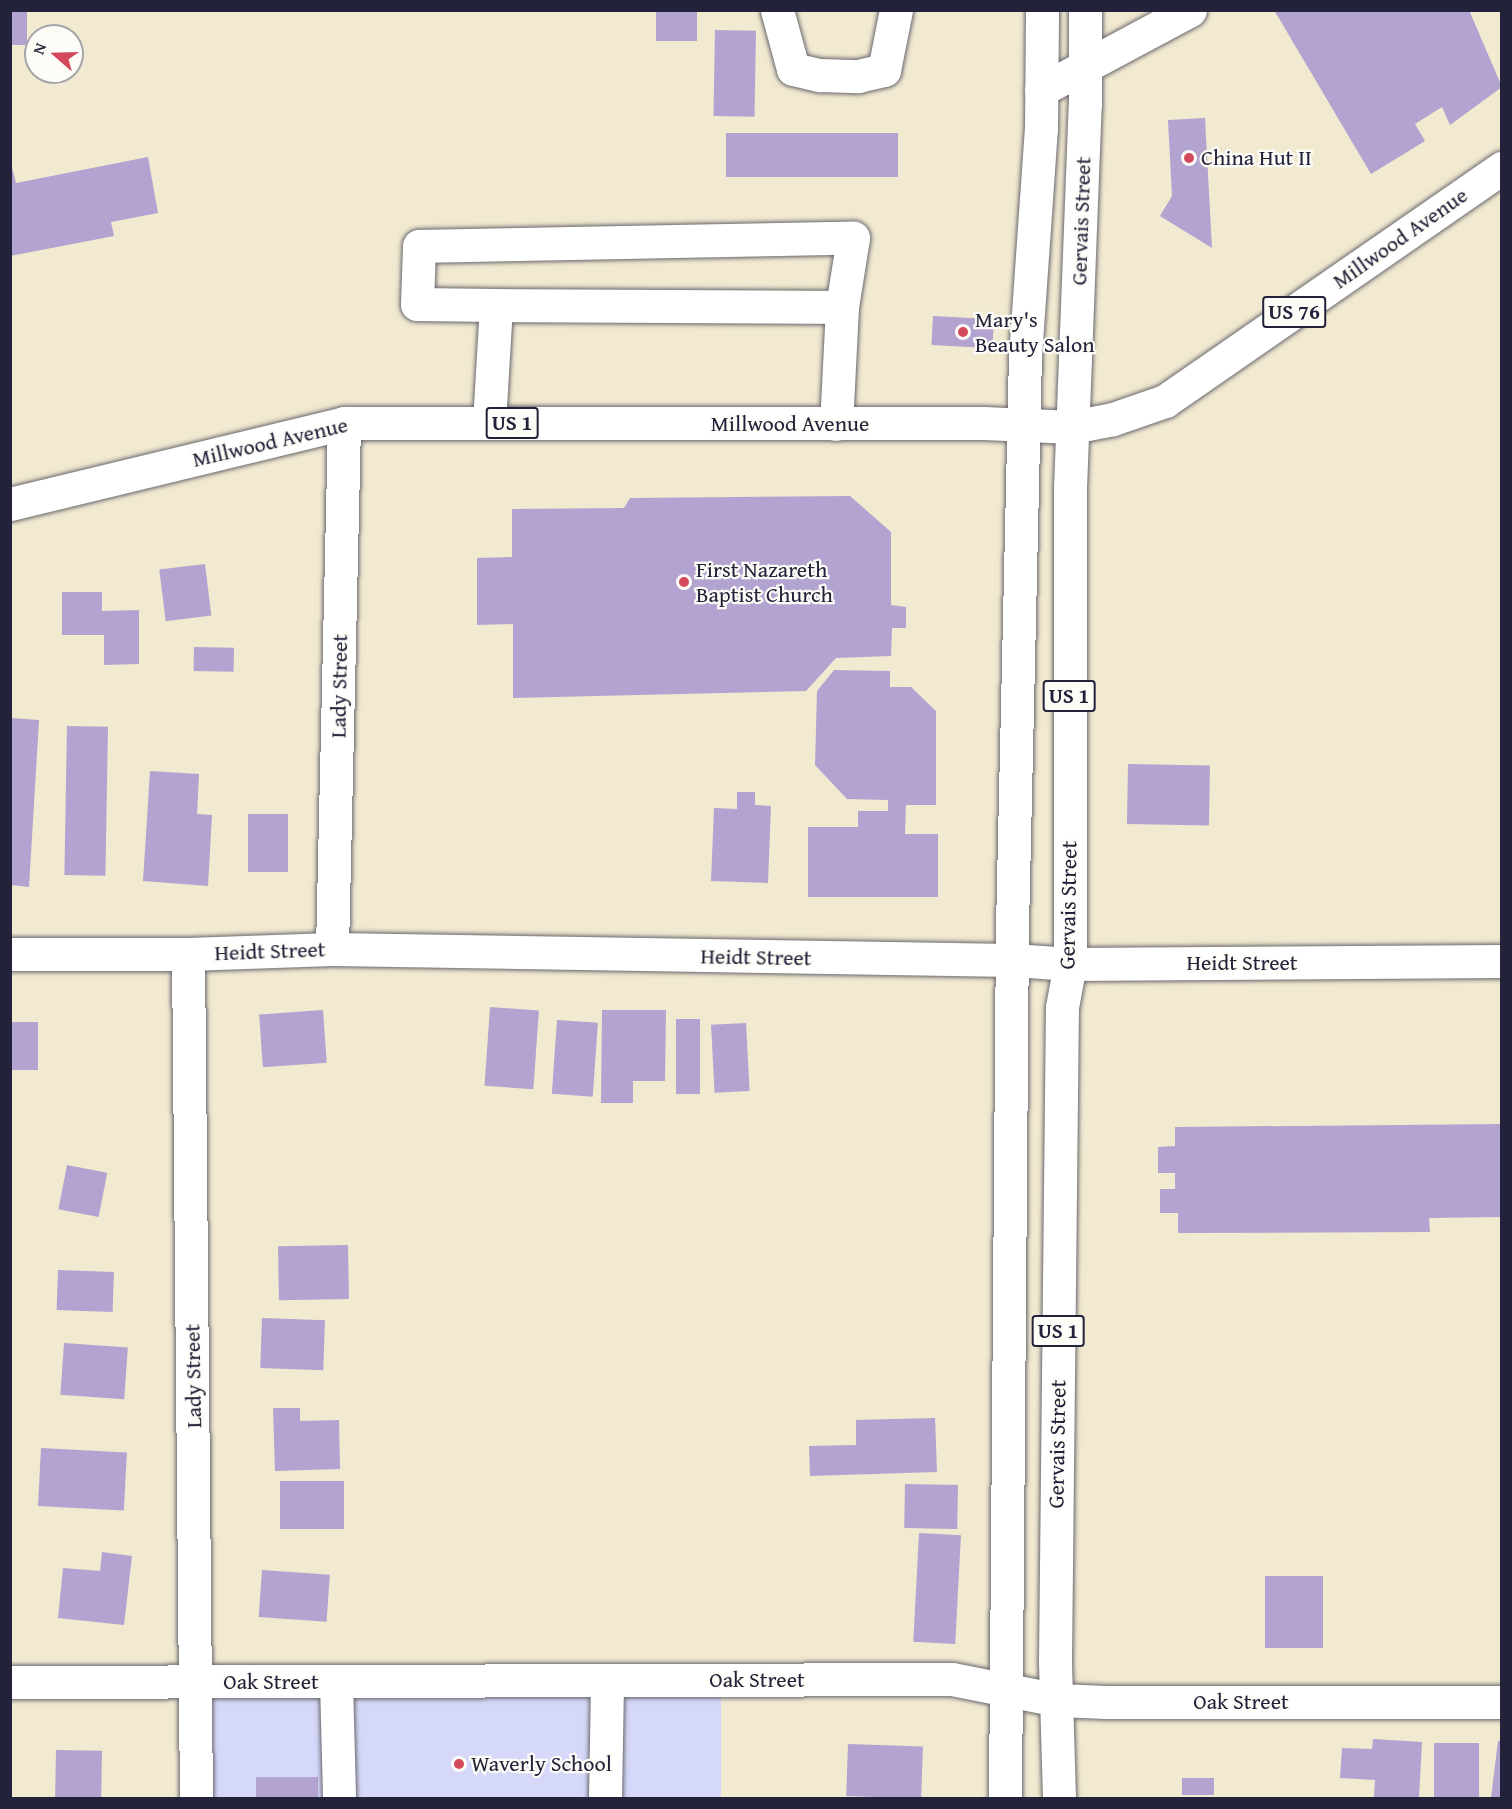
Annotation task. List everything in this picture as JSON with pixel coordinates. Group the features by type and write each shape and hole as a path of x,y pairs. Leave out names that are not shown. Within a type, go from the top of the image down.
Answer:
{"main road":[{"path":"777,10 793,69 820,75 858,76 884,70 896,10"},
{"name":"Gervais Street","path":"1005,1798 1004,1689 1013,960 1023,425 1041,90 1042,10"},
{"name":"Gervais Street","path":"1059,1798 1062,1007 1070,964 1072,427 1085,10"},
{"path":"1041,90 1190,10"},
{"name":"Millwood Avenue","path":"10,504 344,423 1072,427 1113,419 1165,401 1502,168"},
{"path":"836,424 842,307 853,238 419,246 417,304 842,307"},
{"path":"489,423 496,305"},
{"name":"Lady Street","path":"333,949 344,423"},
{"name":"Heidt Street","path":"10,954 188,954 333,949 1013,960 1070,964 1502,961"},
{"name":"Lady Street","path":"188,954 196,1798"},
{"name":"Oak Street","path":"10,1682 952,1679 1058,1700 1502,1702"},
{"path":"605,1798 608,1680"},
{"path":"336,1682 339,1787"}],"shaded area":[{"name":"Waverly School","path":"197,1680 721,1680 721,1798 197,1798"}],"building":[{"path":"10,10 27,10 24,45 10,45"},
{"path":"656,10 697,10 697,41 656,41"},
{"path":"1274,10 1469,10 1502,87 1450,125 1442,107 1415,124 1425,141 1371,174"},
{"path":"715,30 756,31 754,117 713,116"},
{"name":"China Hut II","path":"1205,118 1212,248 1160,216 1172,196 1168,120"},
{"path":"726,133 898,133 898,177 726,177"},
{"path":"148,157 158,213 111,222 114,236 10,256 10,160 16,183"},
{"name":"Mary's Beauty Salon","path":"933,316 994,319 992,348 931,345"},
{"name":"First Nazareth Baptist Church","path":"850,496 891,532 891,605 906,607 906,628 892,628 891,656 836,658 806,691 513,698 513,624 477,625 477,558 512,557 512,509 624,508 630,498"},
{"path":"205,564 211,616 166,621 159,570"},
{"path":"62,592 102,592 102,611 139,610 139,664 104,665 104,635 62,635"},
{"path":"194,647 234,648 234,672 194,671"},
{"name":"First Nazareth Baptist Church","path":"834,670 890,671 890,687 911,687 936,711 936,805 906,805 905,834 938,834 938,897 808,897 808,827 858,827 858,811 888,811 888,800 847,799 815,765 817,691"},
{"path":"10,718 39,720 29,887 10,885"},
{"path":"67,726 108,727 105,876 64,875"},
{"path":"1128,764 1210,765 1209,825 1127,824"},
{"path":"150,771 199,774 197,814 212,815 208,886 143,881"},
{"path":"737,792 755,792 755,805 771,806 768,883 711,881 714,808 737,809"},
{"path":"248,814 288,814 288,872 248,872"},
{"path":"490,1007 539,1010 533,1089 484,1086"},
{"path":"323,1010 327,1063 263,1067 259,1014"},
{"path":"602,1010 666,1010 665,1081 633,1081 633,1103 601,1103"},
{"path":"676,1019 700,1019 700,1094 676,1094"},
{"path":"557,1020 598,1023 593,1097 552,1094"},
{"path":"10,1022 38,1022 38,1070 10,1070"},
{"path":"746,1023 750,1091 715,1093 711,1025"},
{"path":"1502,1124 1502,1217 1429,1218 1430,1232 1178,1233 1178,1213 1160,1213 1160,1189 1175,1189 1175,1173 1158,1173 1158,1147 1175,1146 1175,1127"},
{"path":"67,1165 107,1173 99,1217 58,1209"},
{"path":"348,1245 349,1299 279,1300 278,1246"},
{"path":"58,1270 114,1272 113,1312 57,1310"},
{"path":"262,1318 325,1320 323,1370 260,1368"},
{"path":"64,1343 128,1347 124,1399 60,1395"},
{"path":"273,1408 300,1408 300,1421 339,1420 340,1469 275,1471"},
{"path":"935,1418 937,1472 810,1476 809,1446 856,1445 856,1420"},
{"path":"41,1448 127,1453 124,1510 38,1506"},
{"path":"280,1481 344,1481 344,1529 280,1529"},
{"path":"905,1484 958,1485 957,1529 904,1528"},
{"path":"919,1533 961,1535 955,1644 913,1642"},
{"path":"102,1552 132,1556 124,1625 58,1618 63,1568 100,1571"},
{"path":"262,1570 330,1575 327,1622 259,1617"},
{"path":"1265,1576 1323,1576 1323,1648 1265,1648"},
{"path":"1373,1739 1422,1742 1419,1798 1374,1797 1375,1780 1340,1778 1342,1748 1372,1749"},
{"path":"1498,1741 1502,1741 1502,1798 1491,1798"},
{"path":"1434,1743 1479,1743 1479,1798 1434,1798"},
{"path":"848,1744 923,1747 921,1798 846,1796"},
{"path":"56,1750 102,1751 101,1798 55,1798"},
{"path":"256,1777 318,1777 318,1798 256,1798"},
{"path":"1182,1778 1214,1778 1214,1795 1182,1795"}],"place":[{"name":"China Hut II","path":"1189,158"},
{"name":"Mary's Beauty Salon","path":"963,332"},
{"name":"First Nazareth Baptist Church","path":"684,582"},
{"name":"Waverly School","path":"459,1764"}]}
